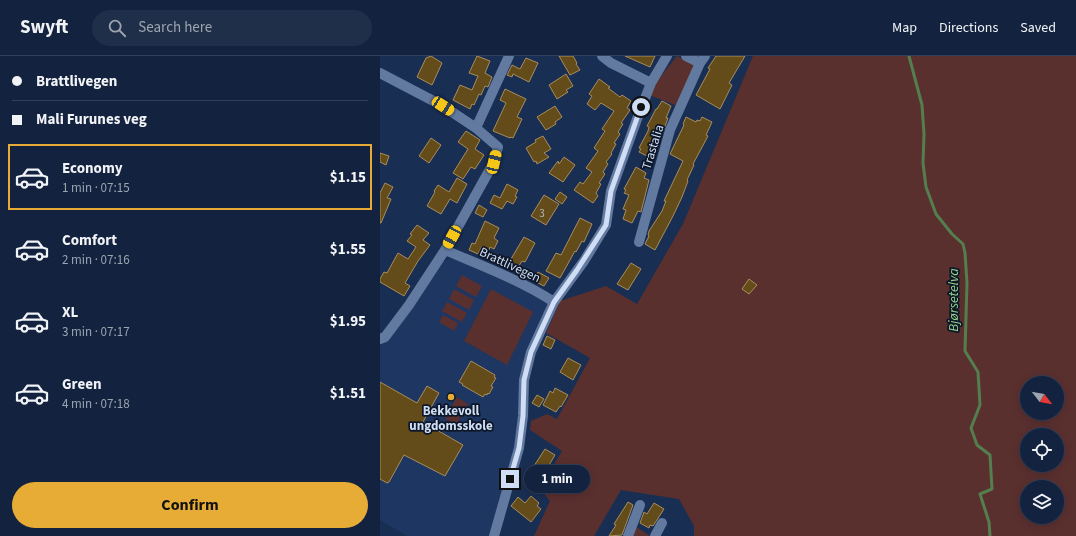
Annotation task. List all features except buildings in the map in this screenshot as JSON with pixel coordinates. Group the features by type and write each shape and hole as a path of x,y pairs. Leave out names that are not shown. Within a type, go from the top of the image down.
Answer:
{"street":[{"path":"476,128 509,56"},
{"path":"602,56 611,63 651,83"},
{"path":"494,536 519,448 523,416 524,380 531,352 554,302 584,261 606,225 611,191 651,83 667,56"},
{"name":"Trastalia","path":"639,242 670,130 702,59 686,56"},
{"path":"380,73 443,106 476,128 498,147 494,162 445,250 409,305 385,337 380,339"},
{"name":"Brattlivegen","path":"445,250 496,271 540,293 554,302"},
{"path":"628,536 640,505"},
{"path":"656,536 662,523"}],"shaded area":[{"path":"677,56 695,65 678,106 649,95 654,85"},
{"path":"753,56 1076,56 1076,536 694,536 694,526 679,499 621,490 594,536 534,536 550,501 540,488 562,451 530,430 531,421 547,414 557,419 590,358 546,333 560,301 606,286 637,304 683,224"},
{"name":"Bekkevoll ungdomsskole","path":"456,258 551,302 529,351 516,448 491,536 407,536 380,520 380,343 441,263 448,259"},
{"path":"462,275 482,286 476,297 456,286"},
{"path":"454,289 474,300 469,310 449,299"},
{"path":"491,289 533,312 507,365 464,341"},
{"path":"447,302 467,313 462,322 442,311"},
{"path":"443,315 458,323 454,331 439,322"},
{"path":"457,397 468,404 456,425 445,419"},
{"path":"635,526 650,536 631,536"}],"waterway":[{"name":"Bjørsetelva","path":"909,56 922,105 924,134 923,163 926,187 936,214 952,234 963,244 965,253 967,283 965,351 978,372 980,405 971,428 977,445 990,455 992,489 980,494 989,522 990,536"}],"place":[{"name":"Bekkevoll ungdomsskole","path":"451,397"}],"route":[{"path":"510,479 519,448 523,416 524,380 531,352 554,302 606,225 611,191 641,107"}]}
